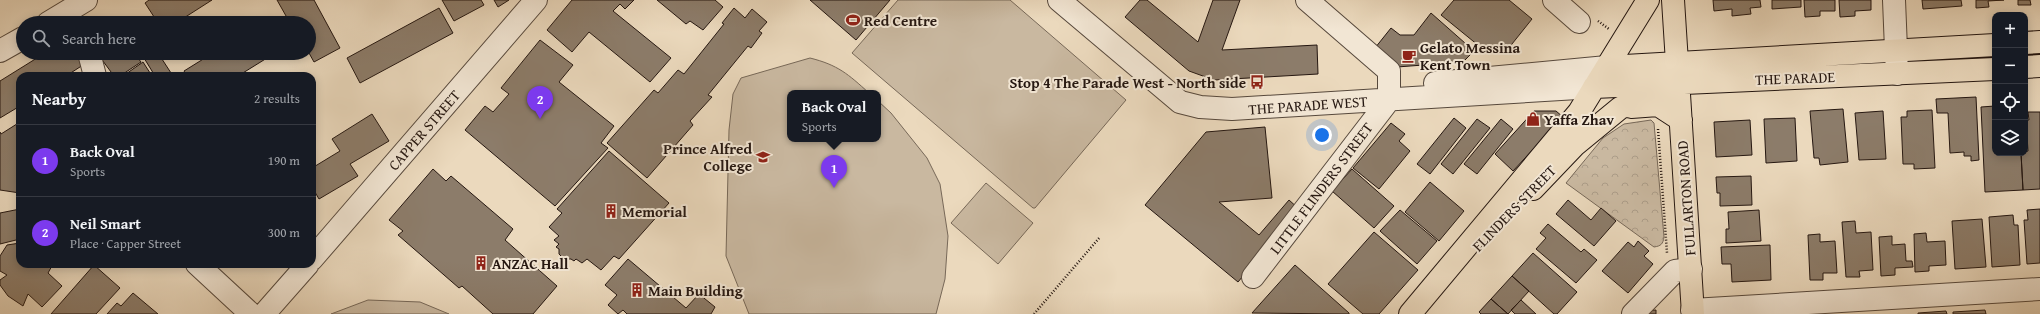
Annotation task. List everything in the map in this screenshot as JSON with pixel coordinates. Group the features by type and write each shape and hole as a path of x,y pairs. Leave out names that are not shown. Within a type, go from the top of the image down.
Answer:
{"main road":[{"name":"FLINDERS STREET","path":"1411,314 1579,112 1648,0"},
{"name":"FULLARTON ROAD","path":"1673,0 1681,120 1681,272 1693,312"},
{"path":"2028,43 2040,42"},
{"name":"THE PARADE","path":"1594,87 1677,72 1896,50 1992,45"},
{"path":"2028,67 2040,66"},
{"name":"THE PARADE","path":"1607,67 1677,72 1897,74 1992,69"},
{"name":"FLINDERS STREET","path":"1411,314 1575,144 1620,108 1677,72"},
{"path":"1620,108 1658,105 1681,120"}],"street":[{"name":"CAPPER STREET","path":"316,254 536,0"},
{"name":"THE PARADE WEST","path":"1059,0 1180,102 1200,108 1232,110 1389,94 1607,67"},
{"name":"THE PARADE WEST","path":"1077,0 1190,90 1220,95 1254,96 1389,94 1594,87"},
{"path":"1307,0 1389,71 1389,94"},
{"path":"1554,0 1579,22"},
{"path":"1894,0 1897,74"},
{"path":"66,16 81,10"},
{"path":"0,51 16,42"},
{"path":"91,60 95,72"},
{"name":"LITTLE FLINDERS STREET","path":"1253,277 1389,94"},
{"path":"201,268 251,314"},
{"path":"264,314 304,268"},
{"path":"1633,314 1681,272"},
{"path":"1693,312 2040,289"}],"path":[{"path":"1656,123 1658,128 1667,251 1681,272"},
{"path":"1034,314 1100,237"}],"green space":[{"path":"898,0 1010,0 1126,100 1035,208 1033,208 852,53"},
{"path":"810,58 828,64 842,71 866,90 787,90 787,142 881,142 881,104 891,113 927,158 940,184 948,236 945,279 936,314 749,314 726,256 729,130 733,94 741,78"},
{"path":"1651,120 1654,123 1664,237 1661,244 1654,247 1566,183 1603,138 1624,124"},
{"path":"986,183 1033,223 998,264 951,223"},
{"path":"368,300 420,302 449,314 331,314"}],"building":[{"path":"149,0 212,0 187,16 153,16 145,3"},
{"path":"277,0 314,0 340,48 314,62 313,60 316,60 316,16 286,16"},
{"path":"442,0 481,0 484,5 454,21"},
{"path":"494,0 509,0 498,7"},
{"path":"572,0 634,0 625,9 620,4 613,11 671,58 650,82 589,32 572,52 547,30"},
{"path":"657,0 715,0 723,7 703,30 690,21 686,24"},
{"name":"Red Centre","path":"810,0 890,0 856,40"},
{"path":"1140,0 1147,0 1198,42 1213,0 1240,0 1222,50 1317,45 1318,74 1214,80 1189,71 1125,17"},
{"path":"1454,0 1509,0 1532,19 1508,49 1484,50 1441,15"},
{"path":"1713,0 1760,0 1761,7 1750,8 1751,14 1732,16 1732,9 1714,11"},
{"path":"1772,0 1801,0 1801,7 1772,9"},
{"path":"1804,0 1835,0 1835,11 1820,11 1820,16 1805,17"},
{"path":"1839,0 1871,0 1871,10 1855,11 1855,16 1840,17"},
{"path":"1922,0 1961,0 1962,6 1923,9"},
{"path":"1976,0 2004,0 1988,1 1989,7 1976,8"},
{"path":"2018,0 2030,0 2031,5 2018,5"},
{"path":"439,8 453,33 360,83 347,58"},
{"path":"734,8 745,18 752,9 767,22 759,31 762,33 751,48 748,46 708,95 712,97 690,121 693,125 647,178 607,143 654,90 658,93 678,70 684,74 724,24 722,23"},
{"path":"1431,13 1474,51 1463,62 1397,67 1375,48 1391,28 1400,35 1414,35"},
{"path":"540,40 573,65 559,82 614,126 601,143 608,148 555,206 465,130 485,106 493,112 509,94 501,88"},
{"path":"34,60 82,60 83,65 72,72 16,72 16,108 0,118 0,81"},
{"path":"102,60 139,60 141,62 126,72 111,72"},
{"path":"145,60 163,60 170,72 153,72"},
{"path":"202,60 264,60 244,72 184,71"},
{"path":"143,62 149,72 129,72"},
{"path":"1976,97 1979,160 1971,161 1971,156 1964,156 1964,152 1950,153 1948,113 1937,113 1936,99"},
{"path":"1992,106 1992,156 2021,156 2023,190 1985,192 1981,107"},
{"path":"1843,109 1848,162 1820,165 1819,158 1814,158 1810,111"},
{"path":"1932,110 1935,168 1914,169 1914,164 1903,164 1901,117 1907,117 1907,111"},
{"path":"1534,111 1556,111 1563,117 1513,171 1495,154"},
{"path":"1883,111 1886,159 1859,160 1855,113"},
{"path":"2028,112 2040,112 2040,189 2023,190 2021,156 2028,156"},
{"path":"372,114 389,141 350,164 358,176 319,199 316,194 316,166 340,151 332,139"},
{"path":"1454,118 1466,128 1430,174 1417,164"},
{"path":"1795,118 1797,161 1766,163 1764,119"},
{"path":"1477,119 1490,128 1453,174 1441,164"},
{"path":"1501,119 1513,129 1477,174 1464,164"},
{"path":"1750,120 1752,155 1716,157 1714,122"},
{"path":"1391,123 1405,134 1399,141 1410,151 1379,189 1353,168"},
{"path":"16,125 16,192 0,190 0,132 1,134"},
{"path":"1265,127 1272,198 1219,202 1259,235 1289,200 1299,209 1238,282 1145,205 1206,132"},
{"name":"Memorial","path":"609,151 669,203 619,259 614,256 601,270 587,259 582,263 576,259 574,261 571,259 564,259 559,254 559,249 556,247 559,244 554,240 559,236 549,227 562,213 557,209"},
{"name":"ANZAC Hall","path":"433,169 446,181 451,176 513,229 505,240 557,286 533,314 493,314 462,286 459,288 398,235 403,231 389,220"},
{"path":"1352,169 1394,206 1374,228 1332,191"},
{"path":"1751,176 1752,205 1720,206 1720,193 1717,193 1716,177"},
{"path":"1430,182 1464,211 1439,241 1405,212"},
{"path":"1568,200 1591,220 1601,208 1616,221 1594,246 1556,214"},
{"path":"2040,209 2040,263 2027,264 2024,220 2028,220 2027,210"},
{"path":"16,210 16,240 0,244 0,213"},
{"path":"1400,210 1437,241 1417,264 1380,231"},
{"path":"1759,210 1761,241 1726,243 1726,229 1729,229 1728,212"},
{"path":"2013,215 2014,225 2018,225 2020,265 1992,267 1989,217"},
{"path":"1982,219 1986,267 1955,269 1952,221"},
{"path":"1855,221 1856,233 1871,232 1873,270 1859,271 1860,277 1846,277 1842,222"},
{"path":"1548,224 1581,252 1584,249 1597,260 1576,283 1536,249 1546,238 1540,233"},
{"path":"1374,232 1418,270 1379,314 1363,314 1328,284"},
{"path":"1926,233 1927,242 1945,241 1946,265 1929,266 1929,271 1915,272 1914,234"},
{"path":"1820,234 1820,242 1835,241 1837,273 1823,273 1823,280 1810,280 1808,235"},
{"path":"1892,236 1892,245 1905,244 1906,261 1912,261 1913,267 1895,268 1895,275 1881,276 1879,237"},
{"path":"1638,241 1649,251 1644,256 1653,264 1628,293 1602,271 1628,242 1634,247"},
{"path":"16,244 16,268 51,268 48,273 62,286 42,307 28,294 23,306 8,296 0,285 0,280 7,275 0,271 0,256 7,245"},
{"path":"1770,245 1771,280 1732,282 1731,264 1722,264 1721,247"},
{"path":"1533,253 1577,292 1557,314 1554,314 1512,276"},
{"name":"Main Building","path":"628,259 686,308 699,294 715,307 711,314 627,314 623,310 618,314 608,305 617,295 605,285"},
{"path":"1295,265 1349,313 1349,314 1252,313"},
{"path":"91,268 97,268 120,288 96,314 51,314"},
{"path":"1512,276 1529,291 1508,314 1491,299"},
{"path":"133,293 158,314 107,314 117,303 121,306"},
{"path":"1491,299 1508,314 1481,314 1479,312"},
{"path":"1521,300 1536,314 1515,314 1511,310"},
{"path":"1656,310 1656,314 1641,314 1641,311"},
{"path":"1985,310 1986,314 1953,314 1953,312"},
{"path":"1946,311 1947,314 1918,314 1918,313"}],"place":[{"name":"Red Centre","path":"853,20"},
{"name":"Gelato Messina Kent Town","path":"1409,56"},
{"name":"Stop 4 The Parade West - North side","path":"1257,82"},
{"name":"Neil Smart","path":"540,119"},
{"name":"Yaffa Zhav","path":"1533,119"},
{"name":"Prince Alfred College","path":"763,157"},
{"name":"Back Oval","path":"834,188"},
{"name":"Memorial","path":"611,211"},
{"name":"ANZAC Hall","path":"481,263"},
{"name":"Main Building","path":"637,290"}]}
